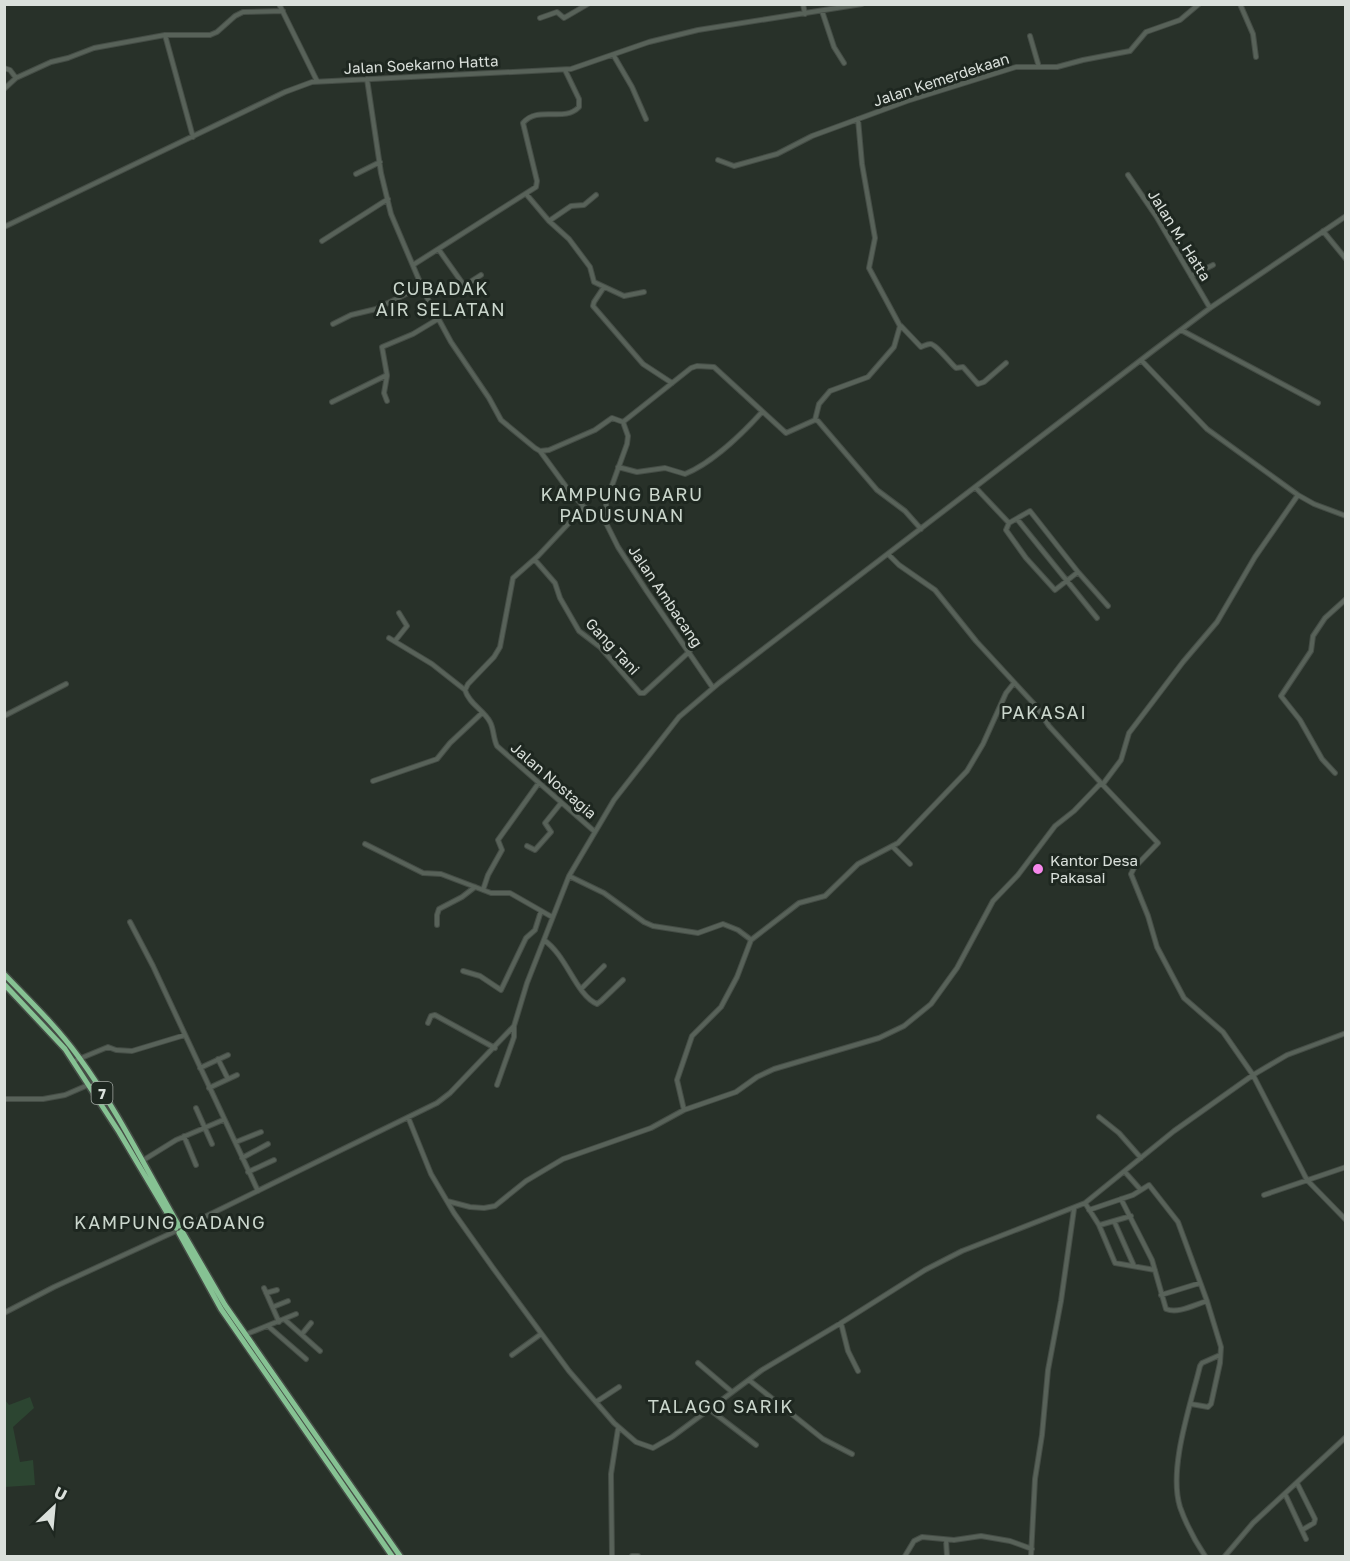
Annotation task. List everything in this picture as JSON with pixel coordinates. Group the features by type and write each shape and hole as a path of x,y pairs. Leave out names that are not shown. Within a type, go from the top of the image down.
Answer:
{"highway":[{"name":"7","path":"4,975 46,1016 111,1106 179,1229"},
{"name":"7","path":"4,984 77,1060 88,1085 179,1229"},
{"path":"179,1229 208,1287 400,1557"},
{"path":"235,1322 247,1334 337,1469 392,1557"}],"street":[{"path":"279,4 317,81"},
{"path":"540,18 557,12 564,18 588,4"},
{"path":"803,4 805,14"},
{"name":"Jalan Soekarno Hatta","path":"4,227 285,92 317,81 565,70 582,67 649,42 698,30 862,4"},
{"name":"Jalan Kemerdekaan","path":"718,160 734,166 761,159 777,154 812,136 927,94 1016,67 1057,67 1130,51 1146,32 1180,20 1199,4"},
{"path":"1240,4 1253,34 1257,57"},
{"path":"4,89 16,78 46,63 83,52 126,41 165,35 210,35 243,12 283,11"},
{"path":"822,11 834,47 844,63"},
{"path":"165,35 193,137"},
{"path":"1030,36 1039,66"},
{"path":"614,56 632,87 646,119"},
{"path":"4,68 10,70 16,78"},
{"path":"413,265 527,195 536,187 538,183 524,128 525,121 544,113 567,115 579,107 579,99 565,70"},
{"path":"367,79 380,162 397,230 438,319 501,420 540,451 584,507 607,525"},
{"path":"858,119 862,164 875,238 869,268 900,326 921,347 934,345 949,362 956,368 963,367 978,384 984,382 1006,363"},
{"path":"356,174 380,162"},
{"name":"Jalan M. Hatta","path":"1128,175 1156,216 1210,308"},
{"path":"527,195 549,221 566,235 589,265 594,282 624,296 644,292"},
{"path":"549,221 571,206 584,205 596,195"},
{"path":"322,241 388,199"},
{"path":"4,1313 437,1103 450,1093 495,1048 513,1026 527,983 569,876 614,800 679,717 713,688 1210,308 1346,216"},
{"path":"1323,231 1346,259"},
{"path":"439,250 468,291"},
{"path":"1191,276 1213,265"},
{"path":"464,286 481,275"},
{"path":"333,324 351,315 373,310 422,286"},
{"path":"604,287 593,306 643,364 672,383"},
{"path":"387,401 384,393 387,375 382,347 413,334 438,319"},
{"path":"815,420 819,404 830,390 868,376 894,348 900,326"},
{"path":"1181,330 1318,403"},
{"path":"1141,360 1208,429 1298,495 1314,504 1346,516"},
{"path":"623,422 694,367 714,367 781,430 788,433 815,420"},
{"path":"332,402 387,375"},
{"path":"618,467 641,472 665,468 685,474 693,471 735,440 762,412"},
{"path":"540,451 549,450 591,433 612,418 623,422"},
{"path":"815,420 877,490 905,511 921,529"},
{"path":"607,525 606,502 627,440 623,422"},
{"path":"976,488 1009,523"},
{"path":"446,1201 470,1207 495,1206 526,1181 551,1165 651,1128 684,1110 736,1092 757,1077 774,1069 885,1036 904,1026 931,1004 957,968 993,901 1018,875 1055,826 1102,784 1121,760 1129,733 1217,622 1254,557 1298,495"},
{"path":"465,690 497,654 502,640 513,578 535,560 584,507"},
{"path":"1078,572 1055,590 1026,558 1006,530 1009,523 1030,511 1108,606"},
{"path":"1017,519 1097,618"},
{"name":"Jalan Ambacang","path":"607,525 646,590 690,651 713,688"},
{"path":"889,554 899,565 935,590 982,648 1038,708 1049,726 1158,843 1134,868 1131,876 1148,916 1157,947 1186,1001 1223,1032 1252,1075 1307,1180 1346,1220"},
{"name":"Gang Tani","path":"535,560 555,583 561,601 579,631 600,647 640,693 644,693 690,651"},
{"path":"1335,773 1322,759 1300,720 1281,696 1311,651 1313,636 1326,618 1346,599"},
{"path":"394,642 407,626 399,613"},
{"name":"Jalan Nostagia","path":"389,638 432,664 465,690 473,704 490,723 497,746 594,831"},
{"path":"684,1110 677,1080 692,1036 721,1007 737,977 751,940 799,903 825,896 858,864 893,847 967,771 1003,698 1014,683"},
{"path":"4,716 66,684"},
{"path":"373,781 437,759 450,743 483,713"},
{"path":"483,890 488,875 502,850 498,840 538,784"},
{"path":"527,846 535,850 551,832 545,823 561,803"},
{"path":"365,844 423,873 441,874 491,893 510,893 552,917"},
{"path":"893,847 910,864"},
{"path":"569,876 597,889 652,926 698,933 723,924 734,928 751,940"},
{"path":"437,925 436,915 439,909 475,887"},
{"path":"463,971 480,976 501,990 526,938 535,930 541,911"},
{"path":"130,922 153,966 258,1191"},
{"path":"544,939 560,955 580,989 597,1004 623,980"},
{"path":"580,989 604,966"},
{"path":"428,1023 431,1016 435,1015 495,1048"},
{"path":"497,1085 514,1037 513,1026"},
{"path":"408,1116 427,1167 446,1201 541,1334 618,1429 636,1442 653,1448 672,1437 749,1380 919,1274 962,1251 1085,1203 1174,1131 1252,1075 1287,1055 1346,1033"},
{"path":"77,1060 108,1047 132,1051 185,1035"},
{"path":"200,1068 228,1055"},
{"path":"218,1059 228,1080"},
{"path":"209,1088 237,1075"},
{"path":"4,1099 44,1099 65,1095 88,1085"},
{"path":"196,1108 212,1144"},
{"path":"1099,1117 1119,1133 1141,1158"},
{"path":"141,1161 184,1136 223,1120"},
{"path":"236,1142 261,1132"},
{"path":"184,1136 196,1165"},
{"path":"242,1158 268,1144"},
{"path":"248,1172 274,1160"},
{"path":"1264,1195 1346,1167"},
{"path":"1125,1172 1140,1189"},
{"path":"1089,1210 1134,1194 1151,1185 1176,1219 1207,1301 1221,1347 1211,1404 1208,1407 1191,1404"},
{"path":"1121,1199 1147,1248 1166,1309 1184,1309 1207,1301"},
{"path":"1085,1203 1100,1225 1115,1263 1155,1270"},
{"path":"1031,1557 1035,1479 1048,1370 1061,1301 1074,1209"},
{"path":"1100,1225 1131,1216"},
{"path":"1114,1221 1134,1267"},
{"path":"1161,1295 1200,1283"},
{"path":"264,1288 282,1320 320,1351"},
{"path":"266,1293 277,1290"},
{"path":"273,1307 288,1301"},
{"path":"247,1334 296,1314"},
{"path":"302,1334 311,1323"},
{"path":"841,1323 848,1351 858,1371"},
{"path":"268,1326 306,1359"},
{"path":"512,1354 541,1334"},
{"path":"1205,1557 1179,1505 1177,1486 1179,1455 1200,1366 1220,1355"},
{"path":"698,1364 732,1392"},
{"path":"749,1380 823,1439 852,1454"},
{"path":"596,1402 619,1387"},
{"path":"709,1409 756,1445"},
{"path":"612,1557 611,1474 618,1429"},
{"path":"1225,1557 1253,1523 1346,1437"},
{"path":"1297,1483 1315,1519 1314,1523 1302,1530"},
{"path":"1285,1494 1306,1539"},
{"path":"905,1557 914,1541 919,1538 946,1540 981,1536 1010,1540 1032,1549"},
{"path":"946,1540 947,1557"},
{"path":"632,1557 638,1557"}],"green space":[{"path":"30,1397 34,1408 13,1427 20,1462 33,1460 35,1485 5,1487 5,1400 9,1405"}],"place":[{"name":"Kantor Desa Pakasai","path":"1038,869"}],"district":[{"name":"CUBADAK AIR SELATAN","path":"441,298"},
{"name":"KAMPUNG BARU PADUSUNAN","path":"622,504"},
{"name":"PAKASAI","path":"1044,712"},
{"name":"KAMPUNG GADANG","path":"170,1222"},
{"name":"TALAGO SARIK","path":"721,1406"}]}
